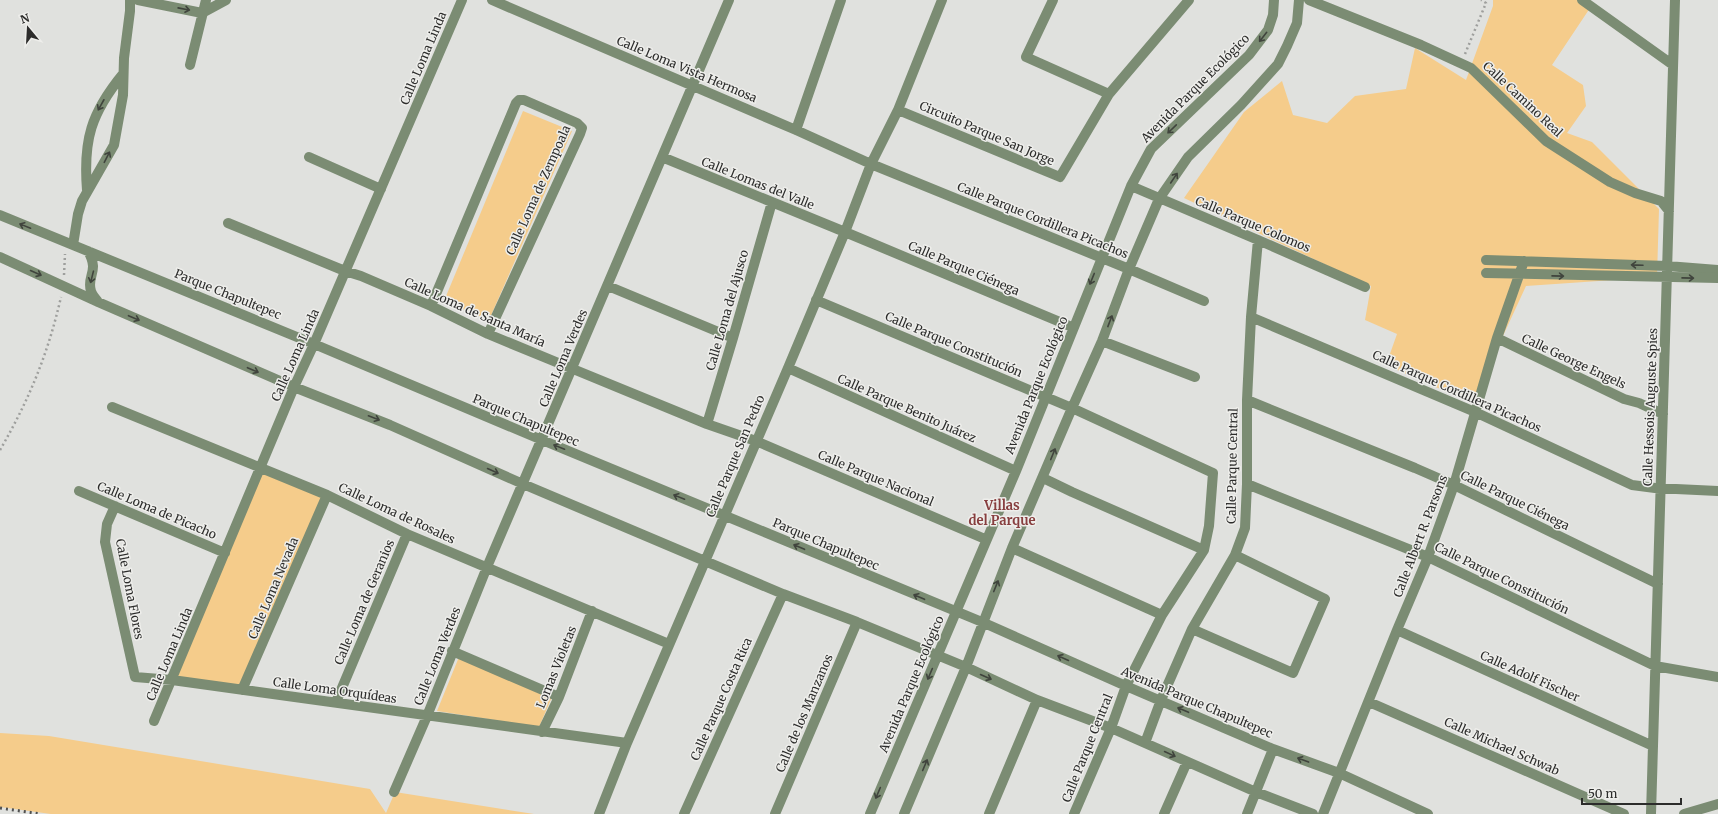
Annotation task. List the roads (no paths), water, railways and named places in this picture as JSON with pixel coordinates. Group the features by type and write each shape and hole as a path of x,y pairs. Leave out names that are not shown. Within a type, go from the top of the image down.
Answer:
{"street":[{"path":"70,243 78,214 87,190 99,173 114,145 120,118 123,94 123,74 130,0"},
{"path":"130,12 138,0 202,13 226,0"},
{"path":"190,65 206,0"},
{"name":"Calle Loma Linda","path":"154,721 294,387 314,344 462,0"},
{"name":"Calle Loma Vista Hermosa","path":"492,0 796,130 871,164"},
{"name":"Calle Loma Verdes","path":"394,792 427,716 487,567 573,369 729,0"},
{"path":"796,130 841,0"},
{"path":"898,110 942,0"},
{"path":"1053,0 1026,57 1109,94"},
{"name":"Circuito Parque San Jorge","path":"898,110 1060,177 1109,94 1189,0"},
{"name":"Avenida Parque Ecológico","path":"870,814 1016,471 1072,327 1131,186 1151,149 1249,55 1268,30 1273,15 1274,0"},
{"path":"904,814 966,667 982,622 1012,548 1102,341 1129,269 1159,199 1188,157 1241,105 1278,64 1288,46 1297,23 1299,0"},
{"name":"Calle Camino Real","path":"1309,0 1427,48 1471,68 1546,141 1610,182 1661,202 1669,211"},
{"path":"1582,0 1673,65"},
{"name":"Calle Hessois Auguste Spies","path":"1651,814 1658,584 1656,487 1663,414 1675,0"},
{"path":"87,190 86,152 95,115 108,92 123,74"},
{"name":"Calle Loma de Zempoala","path":"431,306 516,103 519,100 524,100 577,123 582,128 580,134 488,334"},
{"name":"Calle Parque San Pedro","path":"599,814 627,743 845,232 871,164 898,110"},
{"path":"309,157 381,189"},
{"name":"Calle Lomas del Valle","path":"662,157 845,232"},
{"name":"Calle Parque Cordillera Picachos","path":"871,164 1101,257 1204,301"},
{"name":"Calle Parque Colomos","path":"1131,186 1365,287"},
{"name":"Calle Loma del Ajusco","path":"707,424 734,338 772,202"},
{"name":"Parque Chapultepec","path":"3,219 70,243 956,612"},
{"name":"Calle Loma de Santa María","path":"228,223 345,271 361,276 431,306 488,334 707,424 756,441"},
{"name":"Calle Parque Ciénega","path":"845,232 1072,327"},
{"name":"Calle Parque Central","path":"1145,743 1192,629 1235,556 1245,528 1247,484 1247,400 1251,318 1258,240"},
{"path":"88,251 94,268 90,283 91,292 98,302"},
{"path":"0,257 64,285 98,302 294,387 390,425 523,484 783,594 857,622 966,667 1037,700 1111,728 1256,792 1314,814"},
{"path":"1486,260 1667,266 1718,270"},
{"name":"Calle Albert R. Parsons","path":"1323,814 1428,557 1454,485 1497,338 1524,261"},
{"path":"1486,273 1519,275 1718,278"},
{"path":"608,286 734,338"},
{"name":"Calle Parque Constitución","path":"816,300 1072,408 1213,473"},
{"name":"Calle Parque Cordillera Picachos","path":"1251,318 1476,412 1632,485 1718,491"},
{"name":"Calle George Engels","path":"1497,338 1611,393 1663,414"},
{"path":"1102,341 1196,377"},
{"name":"Calle Parque Benito Juárez","path":"788,368 1016,471"},
{"name":"Calle Parque Ciénega","path":"1247,400 1454,485 1658,584"},
{"name":"Calle Loma de Rosales","path":"112,407 327,495 407,534 669,644"},
{"name":"Calle Parque Nacional","path":"756,441 986,539"},
{"name":"Calle Parque Central","path":"1074,814 1111,728 1126,686 1162,615 1204,550 1209,526 1213,473"},
{"path":"1043,478 1204,550"},
{"name":"Calle Parque Constitución","path":"1247,484 1428,557 1655,666 1718,677"},
{"name":"Calle Loma de Picacho","path":"79,491 225,553"},
{"name":"Calle Loma Nevada","path":"242,690 327,495"},
{"name":"Calle Loma Flores","path":"115,506 107,524 105,542 134,677"},
{"name":"Calle Loma de Geranios","path":"336,702 407,534"},
{"path":"1012,548 1162,615"},
{"path":"1192,629 1293,673 1325,598 1235,556"},
{"name":"Calle Parque Costa Rica","path":"684,814 783,594"},
{"name":"Lomas Violetas","path":"542,732 559,697 592,611"},
{"name":"Avenida Parque Chapultepec","path":"956,612 1273,749 1339,773 1428,814"},
{"name":"Calle de los Manzanos","path":"775,814 857,622"},
{"name":"Calle Adolf Fischer","path":"1397,630 1653,746"},
{"path":"452,651 559,697"},
{"name":"Calle Loma Orquídeas","path":"134,677 172,680 627,743"},
{"path":"989,814 1037,700"},
{"name":"Calle Michael Schwab","path":"1369,702 1624,814"},
{"path":"1247,814 1273,749"},
{"path":"1164,814 1187,762"},
{"path":"1684,814 1718,804"}],"railway":[{"path":"0,808 41,814"}],"district":[{"name":"Villas del Parque","path":"1002,512"}]}
